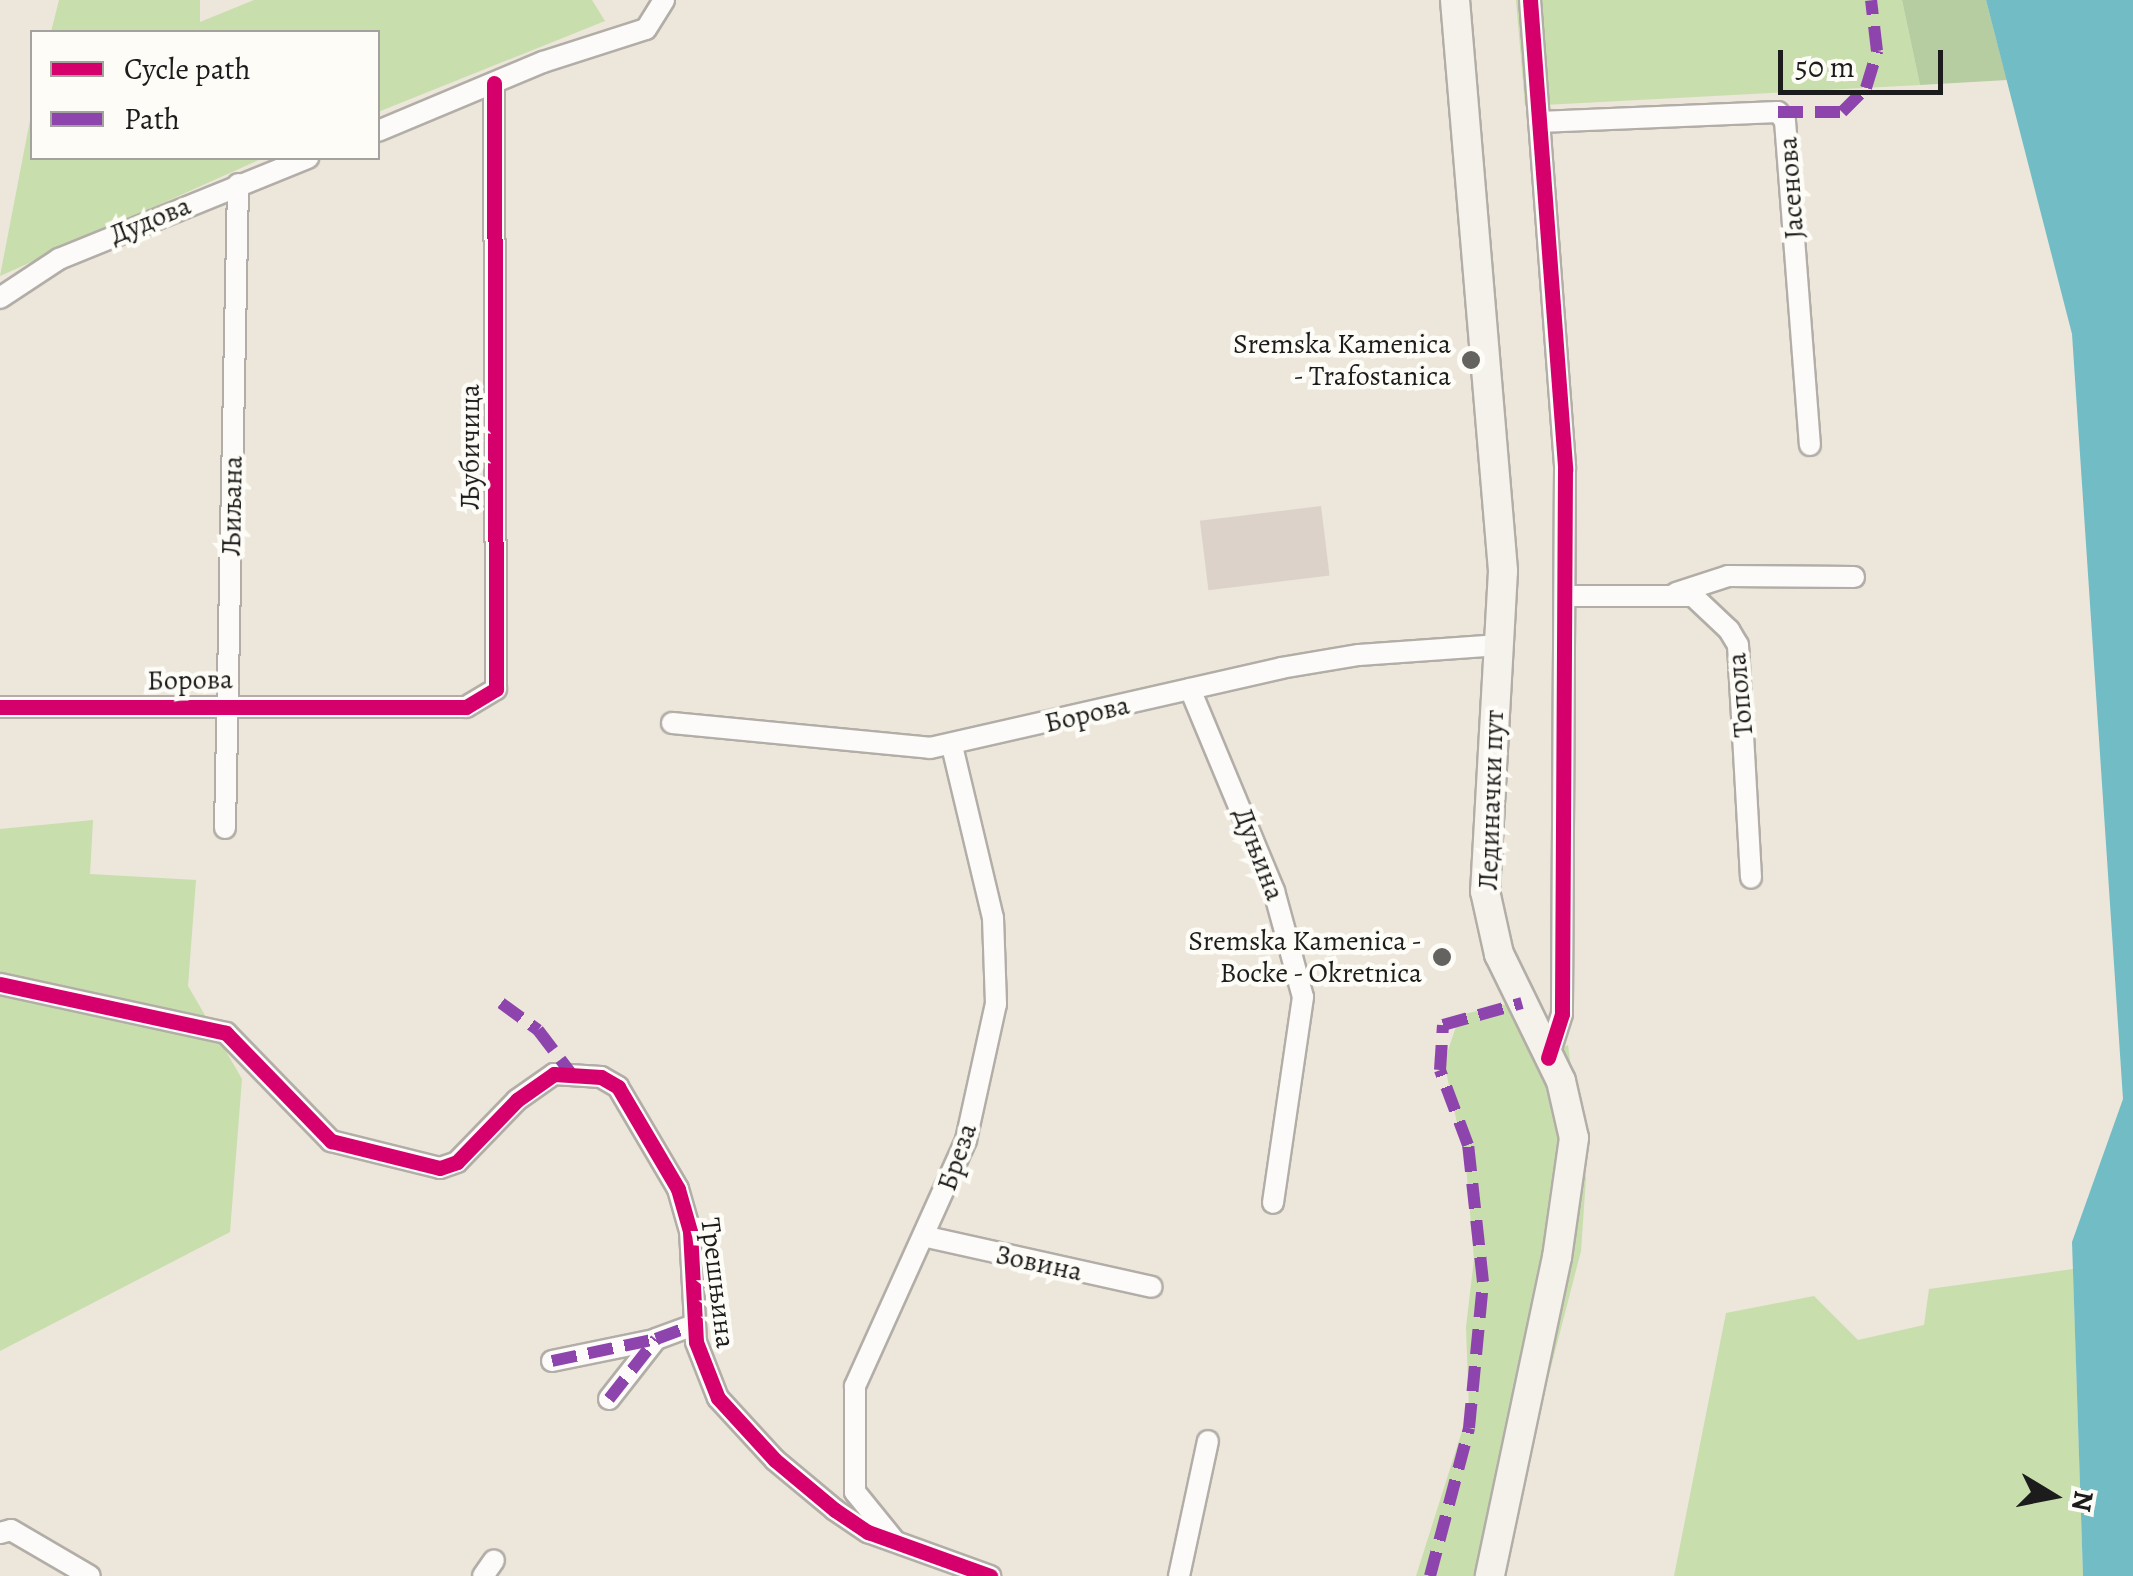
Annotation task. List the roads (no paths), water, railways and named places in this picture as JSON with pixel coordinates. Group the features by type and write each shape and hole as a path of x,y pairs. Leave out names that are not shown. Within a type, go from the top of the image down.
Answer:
{"main road":[{"name":"Лединачки пут","path":"1455,0 1500,488 1500,645 1485,891 1506,972 1568,1098 1574,1161 1490,1576"}],"street":[{"path":"380,130 494,83 646,29 664,0"},
{"path":"1530,0 1566,469 1562,1026 1548,1058"},
{"name":"Љубичица","path":"381,706 466,708 496,690 494,83"},
{"name":"Јасенова","path":"1539,122 1778,112 1786,120 1810,445"},
{"name":"Дудова","path":"0,298 58,259 303,160"},
{"name":"Љиљана","path":"225,828 238,184"},
{"path":"1674,594 1728,576 1854,577"},
{"name":"Топола","path":"1567,596 1674,594 1710,607 1738,646 1751,878"},
{"name":"Борова","path":"672,724 952,746 1190,689 1360,654 1500,645"},
{"name":"Дуњина","path":"1190,689 1268,874 1301,982 1303,1024 1273,1203"},
{"name":"Борова","path":"0,708 381,706"},
{"name":"Бреза","path":"895,1541 855,1492 854,1386 928,1238 966,1140 996,1004 993,918 952,746"},
{"name":"Трешњина","path":"0,984 226,1033 330,1140 440,1168 457,1162 516,1100 554,1074 602,1076 618,1087 678,1189 690,1231 694,1325 706,1377 736,1419 824,1502 895,1541 990,1576"},
{"name":"Зовина","path":"928,1238 1152,1288"},
{"path":"552,1361 656,1339 694,1325"},
{"path":"608,1399 656,1339"},
{"path":"1179,1576 1208,1441"},
{"path":"0,1534 11,1530 90,1576"}],"water":[{"path":"1986,0 2133,0 2133,1576 2083,1576 2072,1242 2123,1099 2072,334"}],"place":[{"name":"Sremska Kamenica - Trafostanica","path":"1471,360"},
{"name":"Sremska Kamenica - Bocke - Okretnica","path":"1442,957"}]}
